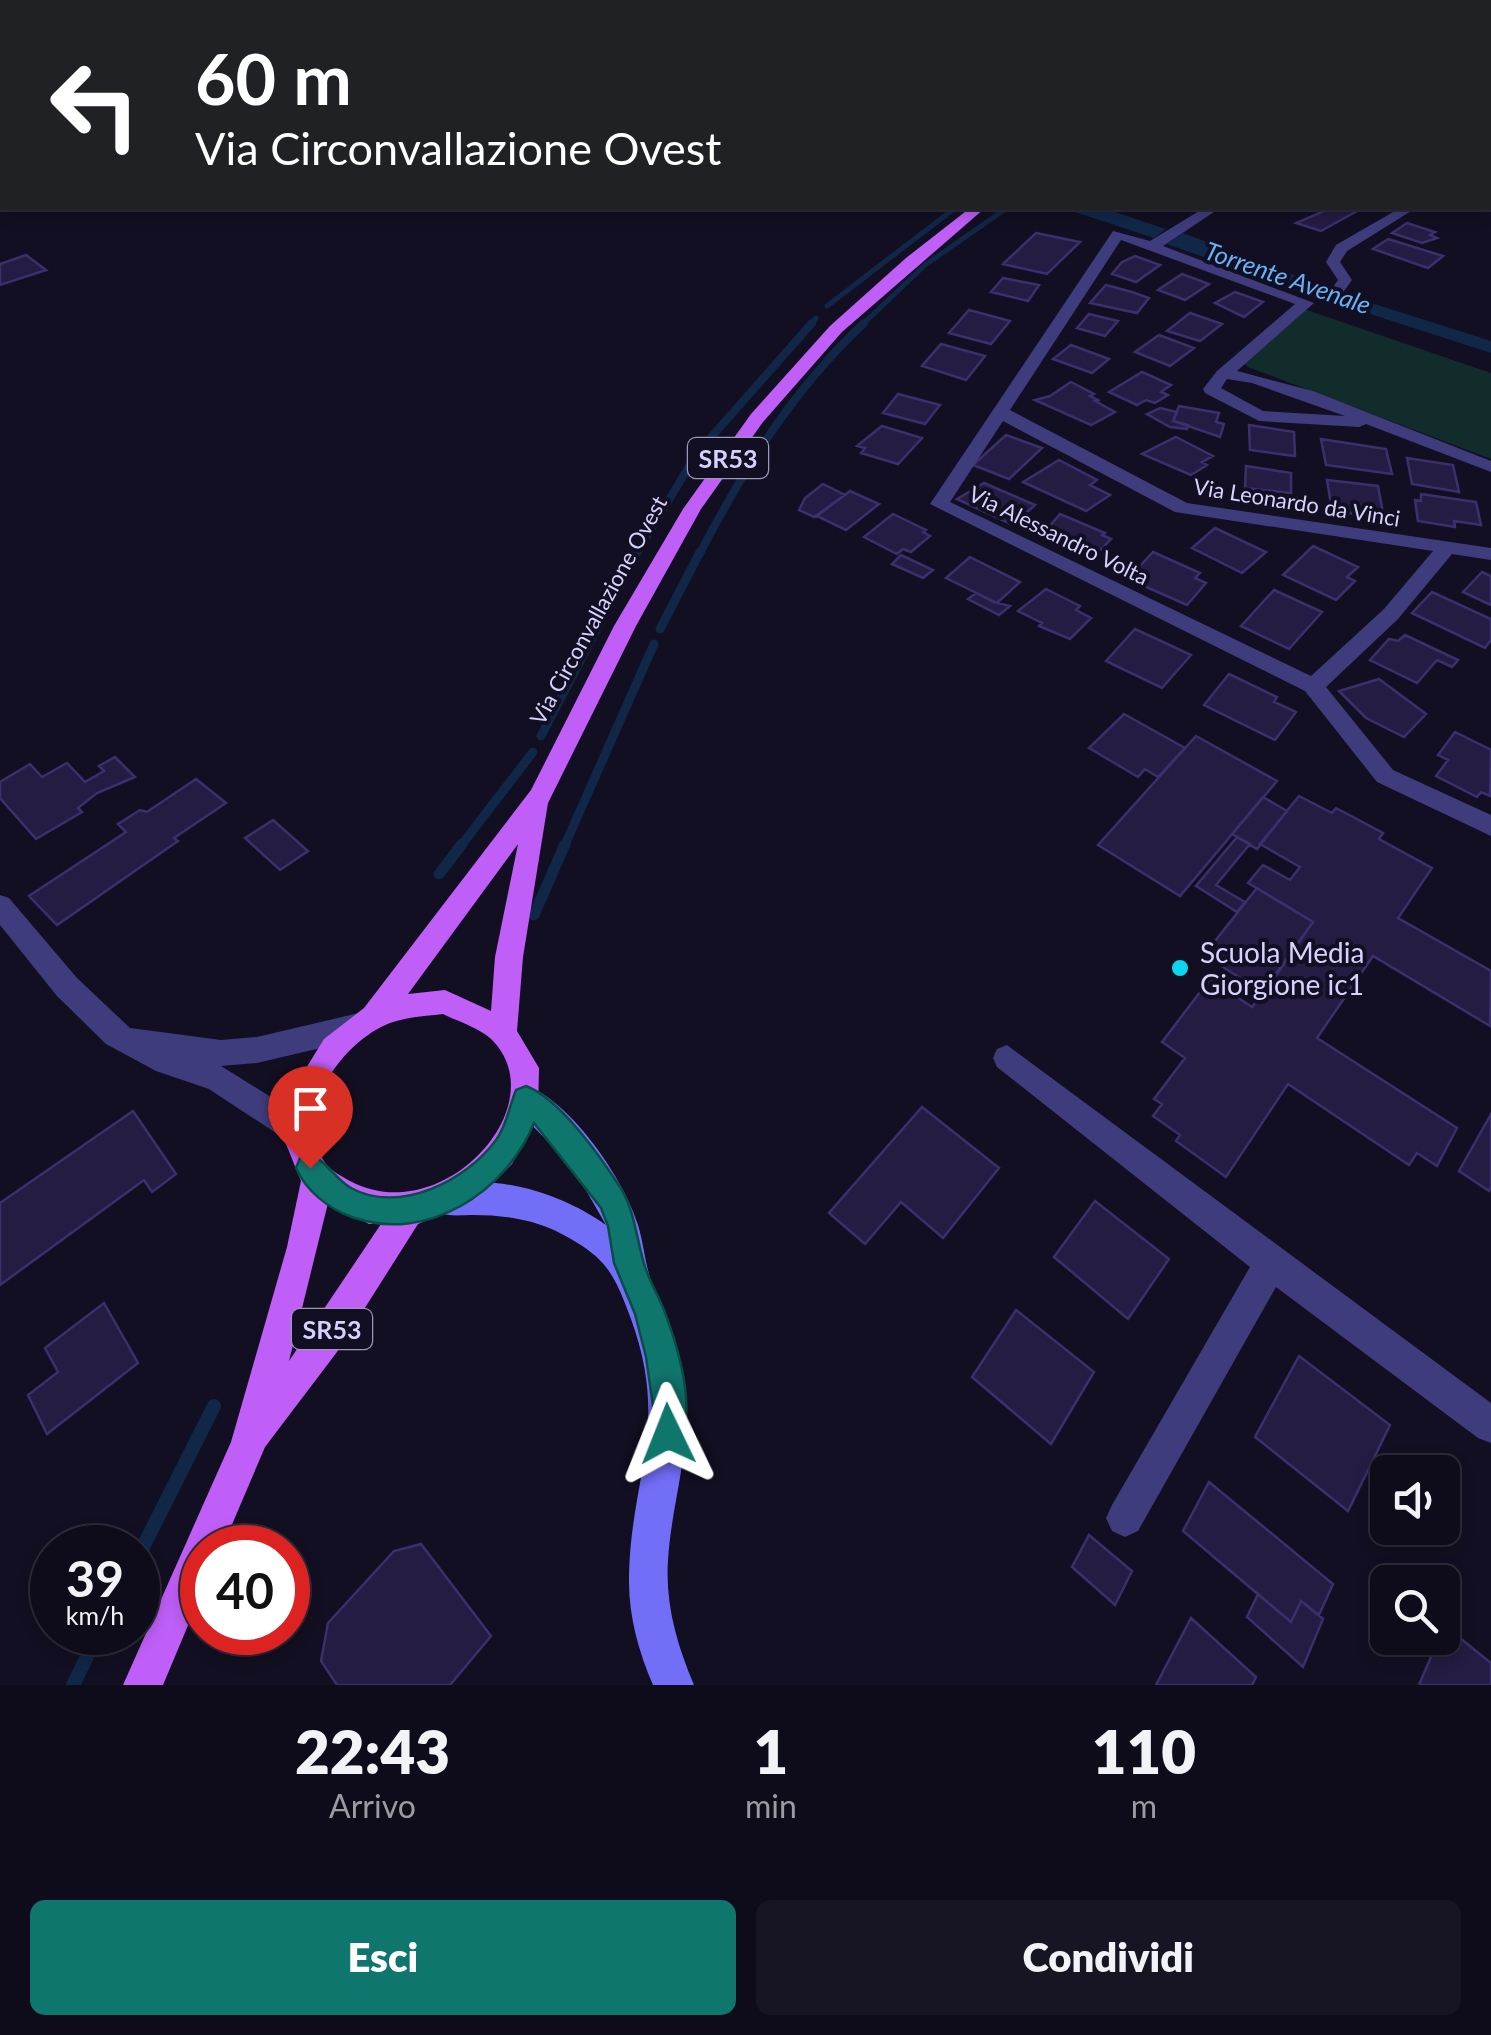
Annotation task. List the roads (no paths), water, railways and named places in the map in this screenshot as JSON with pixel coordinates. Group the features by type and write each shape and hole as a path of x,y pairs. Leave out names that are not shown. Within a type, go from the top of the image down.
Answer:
{"main road":[{"name":"Via Circonvallazione Ovest","path":"367,1021 540,796 625,626 692,509 757,418 836,329 910,260 975,210"},
{"name":"Via Circonvallazione Ovest","path":"504,1029 509,957 540,796"},
{"name":"Via Circonvallazione Ovest","path":"299,1131 303,1101 315,1072 334,1046 367,1021 409,1004 445,1002 478,1011 504,1029 522,1060 526,1099"},
{"name":"SR53","path":"248,1444 424,1206 489,1170 507,1148 520,1124 526,1099"},
{"path":"299,1131 304,1156 316,1178 341,1199 372,1210 424,1206"},
{"name":"SR53","path":"213,1525 248,1444 303,1247 316,1178"},
{"name":"SR53","path":"143,1685 180,1601"}],"street":[{"path":"1157,243 1210,210"},
{"path":"1337,290 1346,280 1333,262 1340,248 1406,210"},
{"name":"Via Alessandro Volta","path":"1223,374 1306,303 1157,243 1118,234 939,504 1313,686 1385,776 1491,826"},
{"path":"1367,421 1337,424 1259,416 1211,390 1223,374 1254,378 1491,467"},
{"name":"Via Leonardo da Vinci","path":"998,410 1182,508 1491,554"},
{"path":"1313,686 1391,614 1446,548"},
{"path":"0,906 67,987 116,1035 166,1062 217,1078 299,1131"},
{"path":"116,1035 221,1053 257,1050 367,1021"},
{"path":"1007,1058 1271,1263 1491,1425"},
{"path":"526,1099 552,1121 611,1199 622,1226 628,1263 656,1334 669,1406 668,1434 645,1580 649,1612 674,1685"},
{"path":"424,1206 478,1198 516,1200 553,1210 594,1233 628,1263"},
{"path":"1125,1518 1271,1263"}],"water":[{"path":"1069,210 1109,210 1166,229 1154,238"},
{"name":"Torrente Avenale","path":"1183,233 1334,290 1321,299 1167,244"},
{"path":"1340,293 1491,341 1491,353 1330,301"}],"waterway":[{"path":"827,306 952,210"},
{"path":"862,325 925,265 1004,210"},
{"path":"810,325 816,318"},
{"path":"699,451 812,323"},
{"path":"699,555 734,491 792,403 862,325"},
{"path":"636,555 691,463"},
{"path":"541,736 637,552"},
{"path":"660,629 700,552"},
{"path":"564,847 654,644"},
{"path":"460,847 533,752"},
{"path":"439,874 462,844"},
{"path":"534,915 565,844"},
{"path":"154,1525 214,1406"},
{"path":"73,1685 88,1655"}],"place":[{"name":"Scuola Media Giorgione ic1","path":"1180,968"}]}
